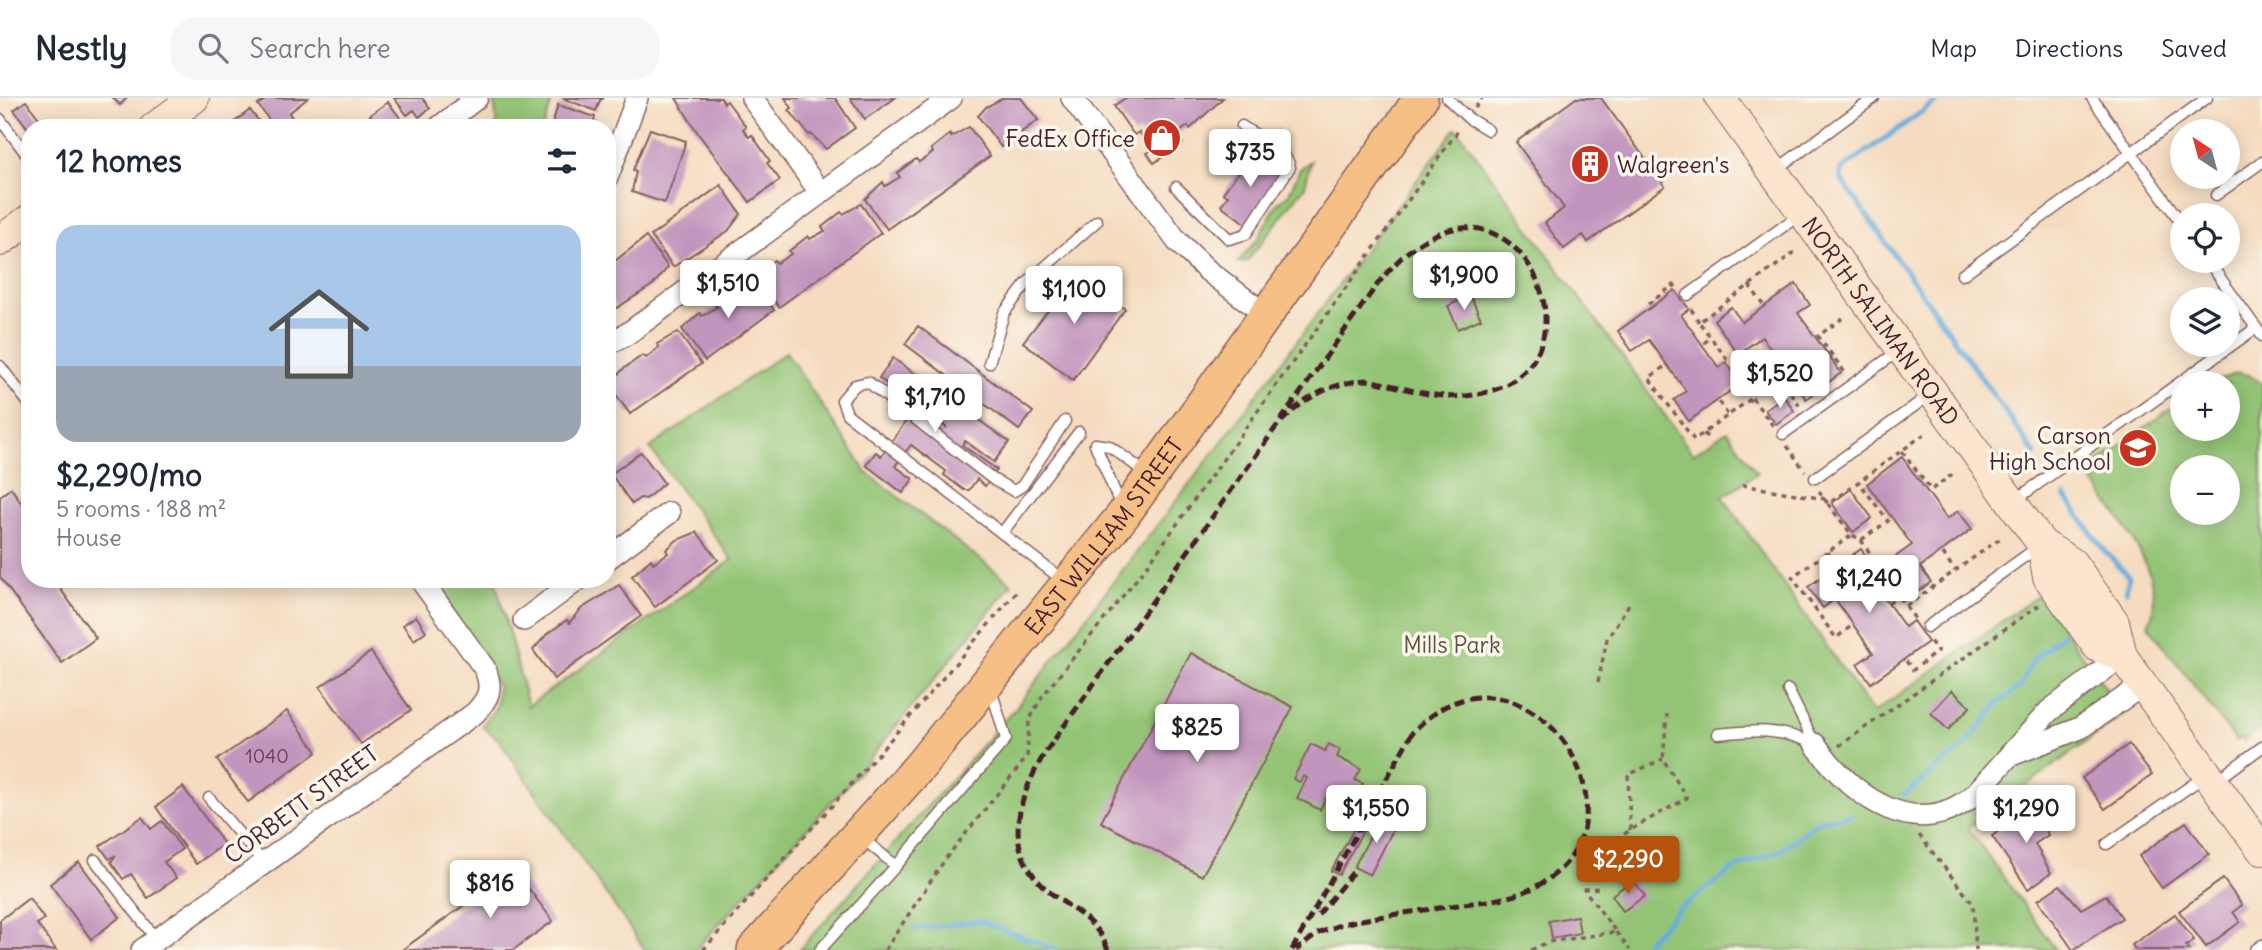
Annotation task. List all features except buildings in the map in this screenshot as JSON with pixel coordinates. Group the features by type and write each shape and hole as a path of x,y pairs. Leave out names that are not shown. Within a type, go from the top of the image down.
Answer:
{"main road":[{"path":"166,119 194,98"},
{"name":"EAST WILLIAM STREET","path":"754,950 859,835 1069,585 1152,476 1421,98"},
{"name":"NORTH SALIMAN ROAD","path":"1720,98 2042,544 2071,563 2086,582 2114,622 2122,656 2262,850"},
{"path":"0,241 21,226"}],"street":[{"path":"450,119 477,98"},
{"path":"616,154 637,98"},
{"path":"752,98 820,192"},
{"path":"1072,98 1177,241 1207,270 1266,315"},
{"path":"616,340 941,101"},
{"path":"616,547 669,513"},
{"name":"CORBETT STREET","path":"150,945 475,713 489,698 490,681 485,669 426,588"},
{"path":"524,620 567,588"},
{"path":"1820,750 1867,797 1898,813 1916,816 1944,813 1962,805 1987,782 2056,705 2122,656"},
{"path":"2007,757 2080,728 2143,685"}],"lane":[{"path":"1447,98 1468,118 1488,131"},
{"path":"1773,172 1874,98"},
{"path":"2092,98 2170,207"},
{"path":"1962,275 2207,98"},
{"path":"0,119 21,147"},
{"path":"1176,187 1228,239 1245,234 1290,167 1289,160 1281,153 1242,126"},
{"path":"2216,195 2262,162"},
{"path":"1688,295 1802,212"},
{"path":"989,363 1004,313 1027,283 1097,221"},
{"path":"2012,503 2259,332 2217,273"},
{"path":"1783,434 1901,349"},
{"path":"0,366 21,393"},
{"path":"1065,421 1022,486 1014,491 1007,490 869,382 855,385 842,400 847,414 1069,585"},
{"path":"1815,478 1933,393"},
{"path":"1002,533 1079,432"},
{"path":"1124,514 1095,444 1110,446 1152,476"},
{"path":"1925,629 2042,544"},
{"path":"820,950 1006,739 989,682"},
{"path":"1788,690 1820,750"},
{"path":"1718,734 1762,729 1793,735 1820,750"},
{"path":"2107,844 2262,747"},
{"path":"209,797 264,863"},
{"path":"859,835 896,866"},
{"path":"95,860 150,945"},
{"path":"2255,950 2262,945"}],"path":[{"path":"885,950 946,858 1027,757 1029,721 1041,698 1147,566 1482,98"},
{"path":"1782,420 1773,427 1752,398 1754,383 1734,355 1727,359 1699,322 1796,252"},
{"path":"1648,304 1674,285"},
{"path":"1749,285 1763,304"},
{"path":"1843,318 1818,336 1846,374"},
{"path":"1704,342 1711,337"},
{"path":"1664,367 1649,378 1694,440 1752,398"},
{"path":"1754,383 1775,367 1800,407"},
{"path":"1837,380 1854,368"},
{"path":"1791,413 1809,400"},
{"path":"1719,402 1728,415"},
{"path":"1704,433 1709,441"},
{"path":"1902,451 1931,490 1954,473"},
{"path":"1858,482 1888,521 1861,540"},
{"path":"1742,485 1825,499"},
{"path":"1828,504 1852,535 1861,540 1916,621"},
{"path":"1850,627 1836,639 1792,578 1852,535"},
{"path":"1906,606 2001,538"},
{"path":"1827,552 1837,565"},
{"path":"1943,553 1955,571"},
{"path":"1880,569 1887,564"},
{"path":"704,950 879,753 1018,590"},
{"path":"1888,603 1898,596"},
{"path":"1820,750 2046,600"},
{"path":"1598,682 1607,639 1632,601"},
{"path":"1906,661 1913,670 1938,651 1925,629"},
{"path":"1584,864 1630,830 1687,797 1663,759 1667,714"},
{"path":"1630,830 1628,775 1663,759"},
{"path":"1912,831 1924,839 1973,904 1976,950"},
{"path":"1603,888 1584,888 1630,950"},
{"path":"1531,950 1548,942 1616,932"}],"green space":[{"path":"494,98 553,98 546,119 496,119"},
{"name":"Mills Park","path":"1456,128 1693,454 1727,431 1757,473 1723,497 1873,713 2039,595 2124,714 1968,828 2056,950 799,950 1014,710 1218,447"},
{"path":"1311,161 1305,186 1247,261 1238,262 1258,239 1277,204 1289,194 1300,169"},
{"path":"786,352 867,473 1012,584 858,773 695,950 645,950 499,740 482,726 496,707 498,687 438,588 497,588 528,706 732,560 650,448"},
{"path":"2240,373 2250,375 2262,384 2262,727 2244,741 2241,738 2236,741 2148,625 2154,606 2153,586 2146,566 2124,525 2086,471 2170,409 2170,441 2240,441"}],"waterway":[{"path":"1941,98 1841,170 1841,179 2035,454"},
{"path":"2065,496 2104,550 2129,577 2126,591"},
{"path":"1904,795 1966,745 1999,702 2021,686 2032,661 2063,634"},
{"path":"1639,950 1679,909 1733,869 1780,851 1818,821 1852,815"},
{"path":"914,929 980,921 1057,950"}],"railway":[{"path":"1108,950 1093,926 1038,881 1026,863 1020,845 1018,827 1021,808 1027,789 1047,750 1374,289 1422,242 1467,228 1504,240 1531,269 1544,307 1540,347 1515,379 1466,396 1454,397 1366,380 1341,384 1308,399 1279,424"},
{"path":"1292,950 1412,733 1454,703 1496,698 1534,712 1564,742 1582,779 1586,820 1570,859 1531,889 1515,895 1342,924 1319,933 1296,950"},
{"path":"1318,915 1353,872"}],"place":[{"name":"FedEx Office","path":"1162,138"},
{"name":"Walgreen's","path":"1590,164"},
{"name":"Carson High School","path":"2138,448"}]}
